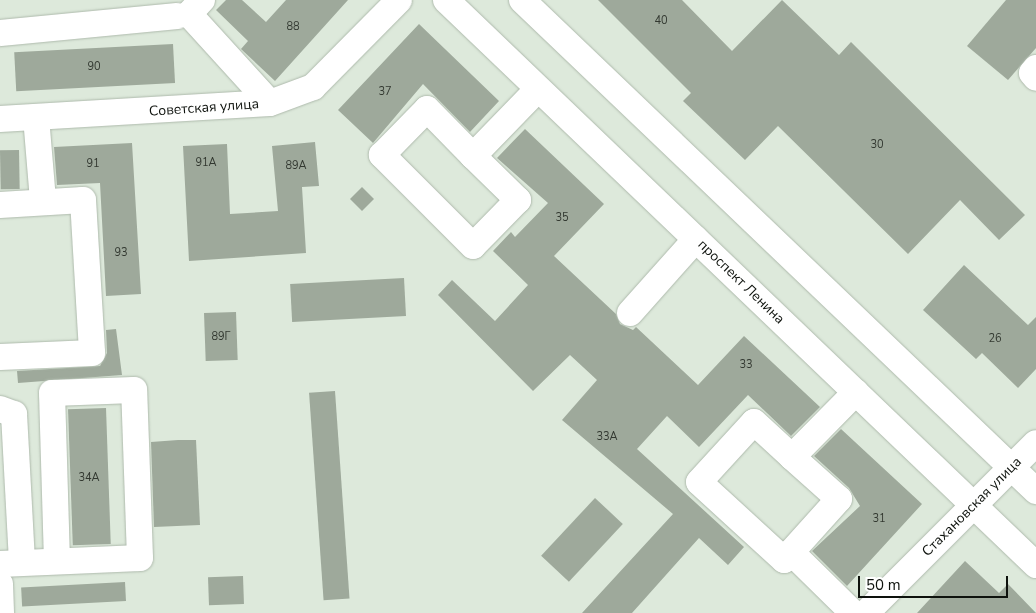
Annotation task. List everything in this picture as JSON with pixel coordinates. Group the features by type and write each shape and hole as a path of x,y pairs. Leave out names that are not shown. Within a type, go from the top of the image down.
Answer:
{"street":[{"path":"202,0 189,14 270,103"},
{"name":"Советская улица","path":"0,120 270,103 313,86 398,0"},
{"name":"проспект Ленина","path":"446,0 1036,566"},
{"path":"522,0 1036,491"},
{"path":"0,33 176,16"},
{"path":"1036,68 1032,73 1036,78"},
{"path":"473,156 538,89"},
{"path":"427,109 473,156 518,200 473,246 382,155 427,109"},
{"path":"36,117 43,201"},
{"path":"0,205 83,200 92,353 0,357"},
{"path":"630,313 696,239"},
{"path":"0,409 14,414 11,563 140,558 134,390 52,393 57,561"},
{"path":"792,457 856,392"},
{"path":"754,422 792,457 839,500 784,560 699,482 754,422"},
{"name":"Стахановская улица","path":"866,613 1036,443"},
{"path":"791,552 853,613"},
{"path":"0,584 1,613"}],"building":[{"path":"226,0 242,0 266,22 286,0 348,0 275,81 241,49 248,41 216,10"},
{"path":"598,0 682,0 732,51 782,0 839,55 851,42 1025,215 999,240 960,200 908,254 778,126 745,160 683,101 691,93"},
{"path":"1006,0 1036,0 1036,48 1008,80 967,46"},
{"path":"419,24 499,101 470,132 423,84 373,143 338,110"},
{"path":"173,44 175,83 16,91 14,52"},
{"path":"525,129 604,204 554,256 616,314 620,324 633,330 636,327 698,385 744,336 820,407 791,436 748,395 699,447 667,416 637,449 744,547 728,565 699,538 632,613 582,613 673,514 562,420 597,380 570,355 533,391 438,295 452,280 495,321 528,285 493,251 511,232 515,237 548,203 497,158"},
{"path":"315,142 319,186 302,187 306,253 189,261 183,146 227,144 230,214 278,211 272,146"},
{"path":"132,143 141,294 106,296 100,183 57,185 54,147"},
{"path":"0,150 19,150 20,189 1,189"},
{"path":"362,187 374,199 362,211 350,199"},
{"path":"964,265 1028,325 1036,317 1036,369 1018,388 982,353 976,359 923,310"},
{"path":"404,278 406,316 292,322 290,284"},
{"path":"236,312 238,360 206,361 204,313"},
{"path":"116,329 122,375 18,383 17,371 100,366 107,353 106,330"},
{"path":"335,391 350,598 324,600 309,393"},
{"path":"106,408 111,544 73,545 68,409"},
{"path":"841,429 922,504 847,586 812,551 860,506 849,488 814,456"},
{"path":"196,440 200,525 154,527 151,442"},
{"path":"595,498 623,524 569,582 541,556"},
{"path":"965,561 999,593 1008,584 1036,613 917,613"},
{"path":"243,576 244,604 209,605 208,577"},
{"path":"125,582 126,601 22,606 21,587"}]}
